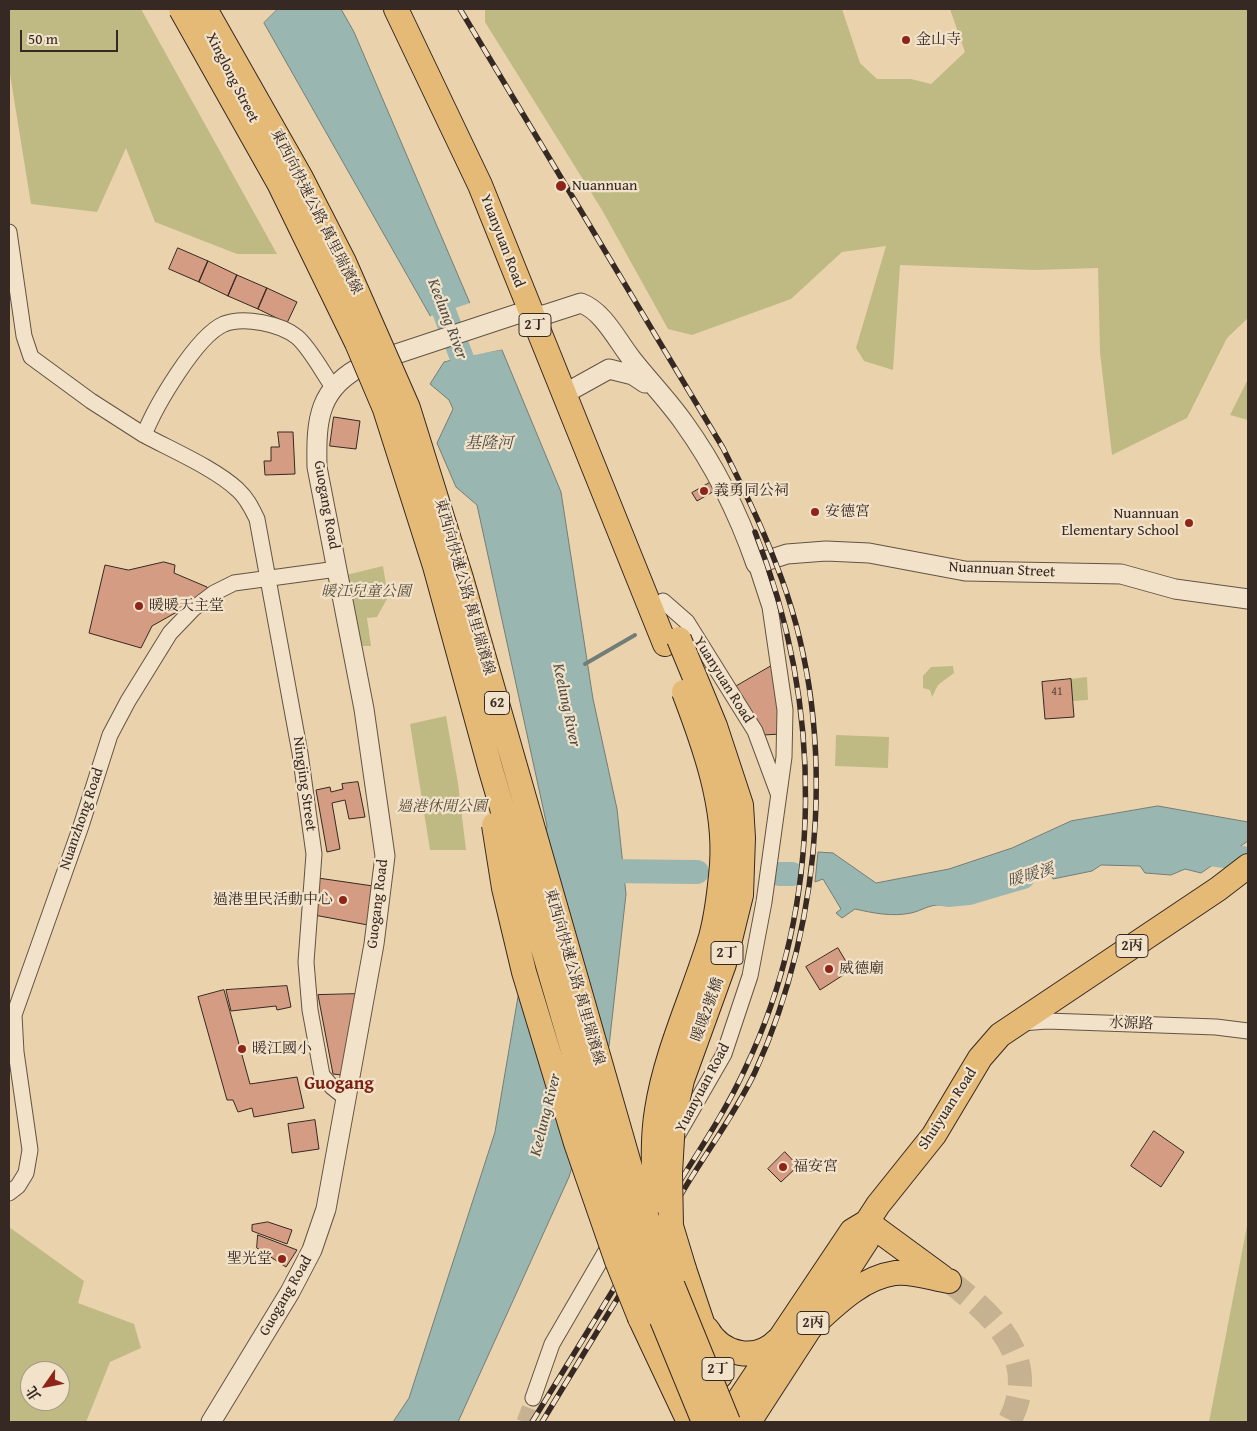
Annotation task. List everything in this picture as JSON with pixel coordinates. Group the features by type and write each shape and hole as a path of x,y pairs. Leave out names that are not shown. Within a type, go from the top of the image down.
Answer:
{"main road":[{"name":"東西向快速公路 萬里瑞濱線","path":"181,9 279,183 357,343 385,409 435,566 490,767 603,1153 658,1310 704,1422"},
{"name":"東西向快速公路 萬里瑞濱線","path":"205,9 301,178 377,334 408,408 459,569 611,1107 636,1188 736,1420"},
{"name":"Yuanyuan Road","path":"396,9 480,185 531,315 569,392 663,601 672,642"},
{"name":"Yuanyuan Road","path":"409,9 492,180 531,315"},
{"name":"Yuanyuan Road","path":"569,392 672,642"},
{"name":"暖暖2號橋","path":"671,1268 656,1219 653,1168 657,1111 665,1076 712,934 722,865 721,820 717,798 672,642"},
{"path":"490,767 494,825 504,888 524,972 576,1143 617,1260 640,1318 689,1422"},
{"name":"2丙","path":"1014,1024 1218,889 1248,866"},
{"name":"Shuiyuan Road","path":"736,1420 782,1335 852,1231 867,1222 878,1205 934,1135 980,1058 1000,1035 1014,1024"},
{"path":"811,1327 856,1288 883,1276 896,1273 910,1273 949,1281 867,1222"},
{"name":"Shuiyuan Road","path":"736,1420 811,1327 867,1240 867,1222"},
{"name":"2丁","path":"671,1268 699,1314 736,1420"},
{"name":"2丁","path":"671,1268 696,1422"},
{"path":"699,1314 715,1341 733,1352 754,1353 765,1350 782,1335"}],"street":[{"name":"Xinglong Street","path":"196,9 380,360"},
{"name":"Ningjing Street","path":"9,232 24,336 31,357 91,401 144,435 219,477 238,490 250,504 257,519 300,753 314,854 306,962 310,1010 322,1075 332,1087 347,1099"},
{"path":"531,315 581,302 596,312 656,391 683,422 707,458 743,527 770,607 785,710 784,757 779,797"},
{"name":"Guogang Road","path":"211,1422 290,1292 312,1250 326,1209 374,944 384,856 364,709 317,467 317,431 324,399 332,387 348,373 380,360 531,315"},
{"path":"144,435 152,413 199,344 224,324 258,321 282,327 298,338 332,387"},
{"path":"569,392 609,369 633,374 656,391"},
{"name":"Nuannuan Street","path":"756,564 787,554 826,551 869,553 965,571 1121,574 1175,590 1248,599"},
{"name":"Nuanzhong Road","path":"9,1192 18,1186 26,1172 30,1150 16,1052 14,1015 110,735 128,700 170,633 193,610 214,593 234,583 337,569"},
{"name":"Yuanyuan Road","path":"533,1398 552,1344 627,1216 691,1115 724,1054 750,976 764,902 779,797 755,731 687,622 663,601"},
{"name":"水源路","path":"1014,1024 1046,1021 1216,1027 1248,1031"}],"green space":[{"path":"9,9 141,9 277,254 237,254 155,222 126,148 97,212 31,204 9,68"},
{"path":"485,9 842,9 860,63 877,79 911,79 931,84 965,52 950,9 1248,9 1248,318 1227,338 1187,418 1112,455 1100,353 1098,268 1035,270 900,265 893,370 864,361 856,348 886,246 842,252 791,299 692,335 668,329 602,210 485,22"},
{"path":"1248,379 1248,420 1230,415"},
{"name":"暖江兒童公園","path":"383,566 388,597 377,617 367,618 371,646 357,646 342,576"},
{"path":"953,666 954,673 938,685 932,697 930,690 923,688 923,676 931,667"},
{"path":"1087,677 1088,700 1073,701 1071,679"},
{"name":"過港休閒公園","path":"446,716 458,783 466,850 430,850 410,724"},
{"path":"836,735 889,737 888,768 835,766"},
{"path":"1248,1221 1248,1422 1209,1422"},
{"path":"9,1227 84,1281 78,1303 134,1324 141,1348 110,1362 86,1422 9,1422"}],"water":[{"path":"278,9 341,9 354,32 472,308 432,319 264,23"},
{"name":"基隆河","path":"502,350 561,492 593,699 617,809 626,894 609,1046 569,1177 458,1422 393,1422 409,1398 495,1132 547,826 477,505 456,487 437,443 453,409 449,400 430,384 444,362 473,354"},
{"path":"1158,806 1248,822 1248,841 1201,873 1185,869 1171,875 1145,873 1140,866 1101,865 1092,871 1053,879 1051,874 953,895 941,905 897,915 855,909 842,918 836,913 841,909 823,879 815,882 818,852 833,853 876,883 949,869 1012,848 1071,821"}],"pier":[{"path":"473,302 475,308 473,311 433,322 428,317"},
{"path":"502,347 504,349 440,362 472,351"}],"building":[{"path":"178,248 208,261 199,282 169,269"},
{"path":"208,261 237,275 228,296 199,282"},
{"path":"237,275 267,288 258,309 228,296"},
{"path":"267,288 297,302 287,323 258,309"},
{"path":"334,417 360,421 356,449 330,446"},
{"path":"278,432 293,432 295,474 265,475 264,461 271,461 271,447 279,447"},
{"name":"義勇同公祠","path":"711,482 716,490 697,501 692,493"},
{"name":"暖暖天主堂","path":"164,562 175,565 174,573 207,587 209,594 183,604 184,608 152,626 141,648 89,633 105,565 128,570"},
{"path":"773,665 781,734 763,735 735,687"},
{"path":"1071,679 1074,717 1045,719 1042,682"},
{"path":"358,782 365,817 349,819 345,800 332,803 340,849 327,852 316,790 330,787 331,792 343,789 342,784"},
{"name":"過港里民活動中心","path":"318,878 373,886 368,925 314,915"},
{"name":"威德廟","path":"838,948 851,970 820,990 806,967"},
{"path":"287,986 291,1007 277,1010 276,1006 231,1011 226,990"},
{"path":"224,990 250,1084 297,1077 304,1108 254,1117 252,1108 238,1112 233,1100 227,1100 198,997"},
{"path":"358,994 342,1075 333,1074 318,995"},
{"path":"315,1120 319,1149 292,1153 288,1124"},
{"path":"1154,1131 1184,1152 1161,1187 1131,1166"},
{"name":"福安宮","path":"785,1152 798,1166 781,1182 768,1169"},
{"path":"268,1222 292,1230 287,1244 252,1231 252,1225"},
{"name":"聖光堂","path":"258,1235 297,1250 286,1267 257,1248"}],"waterway":[{"name":"Keelung River","path":"434,285 473,387"},
{"path":"585,664 635,635"},
{"name":"暖暖溪","path":"1195,852 1248,859"},
{"name":"暖暖溪","path":"601,871 697,872"},
{"name":"暖暖溪","path":"780,874 792,874"},
{"name":"暖暖溪","path":"922,891 948,895 969,893 1023,877"}],"tunnel":[{"path":"949,1281 982,1309 997,1325 1009,1341 1017,1359 1020,1379 1018,1400 1009,1422"},
{"path":"524,1422 533,1398"}],"railway":[{"path":"460,9 723,448 744,491 776,564 796,625 809,689 815,754 815,820 809,886 797,950 779,1013 755,1072 730,1118 692,1176 542,1422"},
{"path":"532,1422 728,1103 745,1069 771,1005 790,938 801,871 806,802 803,733 793,665 777,598 755,532"}],"place":[{"name":"金山寺","path":"906,40"},
{"name":"Nuannuan","path":"561,186"},
{"name":"義勇同公祠","path":"704,491"},
{"name":"安德宮","path":"815,512"},
{"name":"Nuannuan Elementary School","path":"1189,523"},
{"name":"暖暖天主堂","path":"139,606"},
{"name":"過港里民活動中心","path":"343,900"},
{"name":"威德廟","path":"829,969"},
{"name":"暖江國小","path":"242,1049"},
{"name":"福安宮","path":"783,1167"},
{"name":"聖光堂","path":"282,1259"}],"district":[{"name":"Guogang","path":"339,1084"}]}
